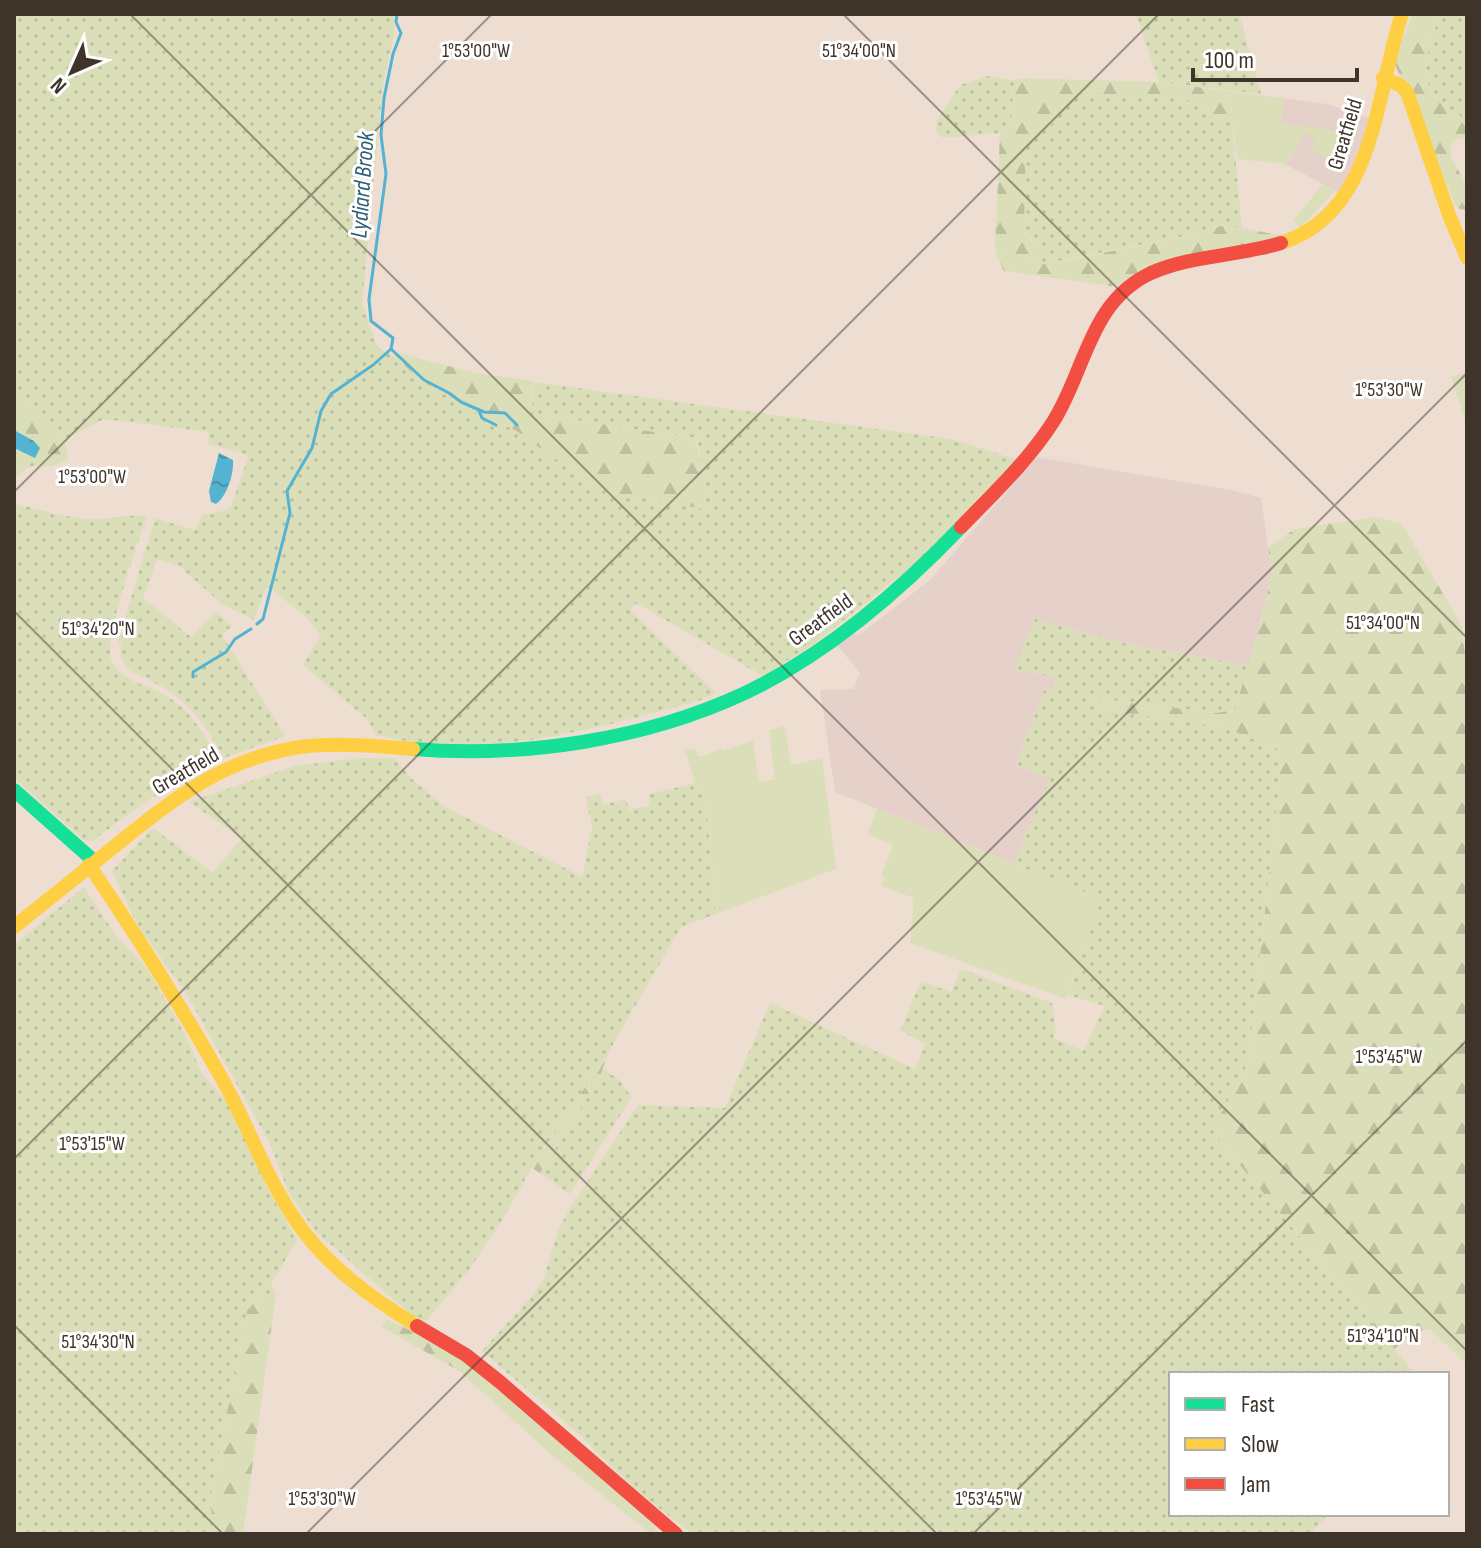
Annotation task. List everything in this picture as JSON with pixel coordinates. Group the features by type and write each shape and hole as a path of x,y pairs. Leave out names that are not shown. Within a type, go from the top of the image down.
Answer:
{"street":[{"name":"Greatfield","path":"14,927 187,789 234,767 270,755 325,745 464,752 545,747 686,717 733,699 785,671 823,646 913,576 947,544 1033,450 1069,396 1099,317 1119,294 1140,279 1183,262 1285,245 1305,235 1327,217 1348,192 1363,162 1393,36 1402,14"},
{"path":"1383,78 1400,85 1407,92 1467,258"},
{"path":"14,790 91,863 237,1105 283,1201 304,1232 384,1306 458,1350 501,1382 603,1474 676,1534"}],"shaded area":[{"path":"1228,91 1327,104 1372,119 1343,195 1283,163 1238,159"},
{"path":"1037,457 1231,490 1261,498 1272,575 1249,666 1118,642 1034,619 1055,677 1100,898 835,792 820,690 854,689 860,673 837,645 854,633 858,636 931,579"}],"green space":[{"path":"14,14 395,14 383,85 362,303 378,348 399,359 419,380 477,413 482,420 499,422 524,435 588,482 609,492 704,509 705,478 697,440 534,414 534,382 951,439 1018,460 925,556 814,644 763,676 636,603 630,610 716,693 701,700 606,725 508,742 434,745 376,735 368,720 303,665 321,635 305,616 267,586 254,620 222,604 179,566 157,559 143,598 191,637 216,611 232,626 222,635 285,736 224,758 205,727 186,705 162,687 130,671 122,659 121,644 118,642 155,518 195,530 202,515 227,510 231,507 248,457 208,444 209,432 104,419 64,440 42,416 14,400"},
{"path":"1136,14 1239,14 1261,94 1159,82"},
{"path":"1413,14 1440,14 1429,48 1426,72 1433,94 1467,120 1467,138 1459,138 1450,146 1451,157 1466,184 1467,210 1455,205 1429,138 1395,65"},
{"path":"1440,14 1467,14 1467,120 1441,103 1428,83 1427,60"},
{"path":"988,76 1014,80 1011,127 1000,133 943,138 937,133 936,122 960,85"},
{"path":"1014,80 1159,82 1228,91 1232,121 1221,121 1184,98 1079,95 1064,106 1052,124 1026,134 1024,232 1039,253 1025,258 1043,264 1068,260 1225,225 1284,236 1248,247 1161,264 1144,270 1117,287 1004,271 997,257 1019,256 1003,255 995,248 1000,133 1011,127"},
{"path":"1228,91 1284,99 1281,124 1329,129 1343,136 1330,160 1310,150 1316,138 1305,132 1287,164 1238,159"},
{"path":"1079,95 1184,98 1221,121 1232,121 1242,229 1225,225 1195,234 1043,264 1024,257 997,257 995,248 1003,255 1033,242 1024,232 1026,134 1052,124 1064,106"},
{"path":"1323,184 1335,191 1300,228 1293,221"},
{"path":"393,354 475,373 533,381 534,414 695,438 705,478 704,509 609,492 588,482 515,430 499,422 482,420 477,413 419,380"},
{"path":"1467,372 1467,426 1451,377"},
{"path":"14,400 51,422 63,439 68,460 52,466 30,466 14,479 14,448 19,452 34,441 14,430"},
{"path":"14,503 86,519 147,516 117,609 110,646 111,658 126,677 165,695 189,715 208,742 215,762 150,799 92,841 84,840 14,778"},
{"path":"1376,517 1402,524 1462,626 1467,673 1467,1365 1430,1329 1420,1331 1394,1349 1219,1140 1214,1127 1248,1063 1280,777 1278,749 1223,727 1096,709 1093,698 1217,713 1235,709 1272,575 1268,547 1295,529"},
{"path":"1035,619 1118,642 1249,666 1235,709 1217,713 1094,698 1096,709 1223,727 1278,749 1280,777 1248,1063 1214,1128 1219,1140 1413,1372 1169,1372 1169,1516 1327,1516 1310,1534 692,1534 636,1490 572,1428 482,1351 534,1294 544,1277 558,1231 570,1208 638,1105 725,1108 770,1003 915,1069 925,1043 900,1031 921,981 951,992 961,969 1052,1003 1056,1030 1053,1037 1083,1051 1105,1006 1068,995 1099,898 1014,864 1049,779 1016,765 1045,689 1054,690 1055,677 1014,670"},
{"path":"785,726 791,765 822,758 836,869 716,914 707,811 700,783 695,783 685,750 695,748 698,756 705,756 753,740 759,782 775,779 769,730"},
{"path":"359,758 394,758 413,780 444,806 582,877 592,827 586,798 600,793 603,805 626,799 629,810 650,805 649,794 700,782 707,811 716,914 681,927 609,1051 532,1167 504,1217 471,1267 423,1325 314,1230 288,1191 270,1144 186,993 138,926 112,871 153,828 212,872 242,839 189,802 295,766"},
{"path":"877,809 1100,898 1066,999 910,943 914,898 881,886 885,877 881,876 893,845 867,834"},
{"path":"84,887 117,937 147,968 185,1034 201,1072 233,1110 267,1188 297,1240 271,1284 276,1295 260,1296 247,1311 211,1495 212,1534 14,1534 14,945"},
{"path":"609,1051 599,1079 540,1173 532,1168"},
{"path":"603,1069 618,1079 632,1097 570,1194 540,1173"},
{"path":"276,1295 243,1534 212,1534 211,1495 247,1311 260,1296"},
{"path":"387,1319 448,1349 489,1379 649,1521 655,1527 655,1534 651,1534 553,1456 459,1371 382,1327"}],"water":[{"path":"14,430 40,448 35,458 14,448"},
{"path":"219,453 233,460 233,466 226,490 216,504 211,502 209,491"}],"waterway":[{"name":"Lydiard Brook","path":"397,14 396,22 401,33 393,54 384,98 381,135 386,174 369,299 371,321 393,338 391,349 424,380 484,412 505,413 517,425"},
{"name":"Lydiard Brook","path":"257,624 263,619 290,513 287,491 312,448 321,411 331,394 391,349"},
{"path":"479,411 482,418 496,425"},
{"name":"Lydiard Brook","path":"193,677 193,672 226,652 235,639 251,629"}],"traffic: fast":[{"path":"413,749 498,751 540,748 625,734 706,709 745,693 805,660 887,598 961,527"},
{"path":"14,790 94,861"}],"traffic: slow":[{"path":"1281,243 1313,228 1337,206 1354,178 1377,113 1402,14"},
{"path":"1383,78 1400,85 1407,92 1467,258"},
{"path":"14,927 159,811 227,769 279,751 308,746 413,749"},
{"path":"89,865 174,996 230,1095 274,1184 306,1235 350,1279 417,1326"}],"traffic: jam":[{"path":"961,527 1010,477 1053,422 1101,319 1130,286 1167,267 1281,243"},
{"path":"417,1326 466,1355 500,1382 676,1534"}]}
